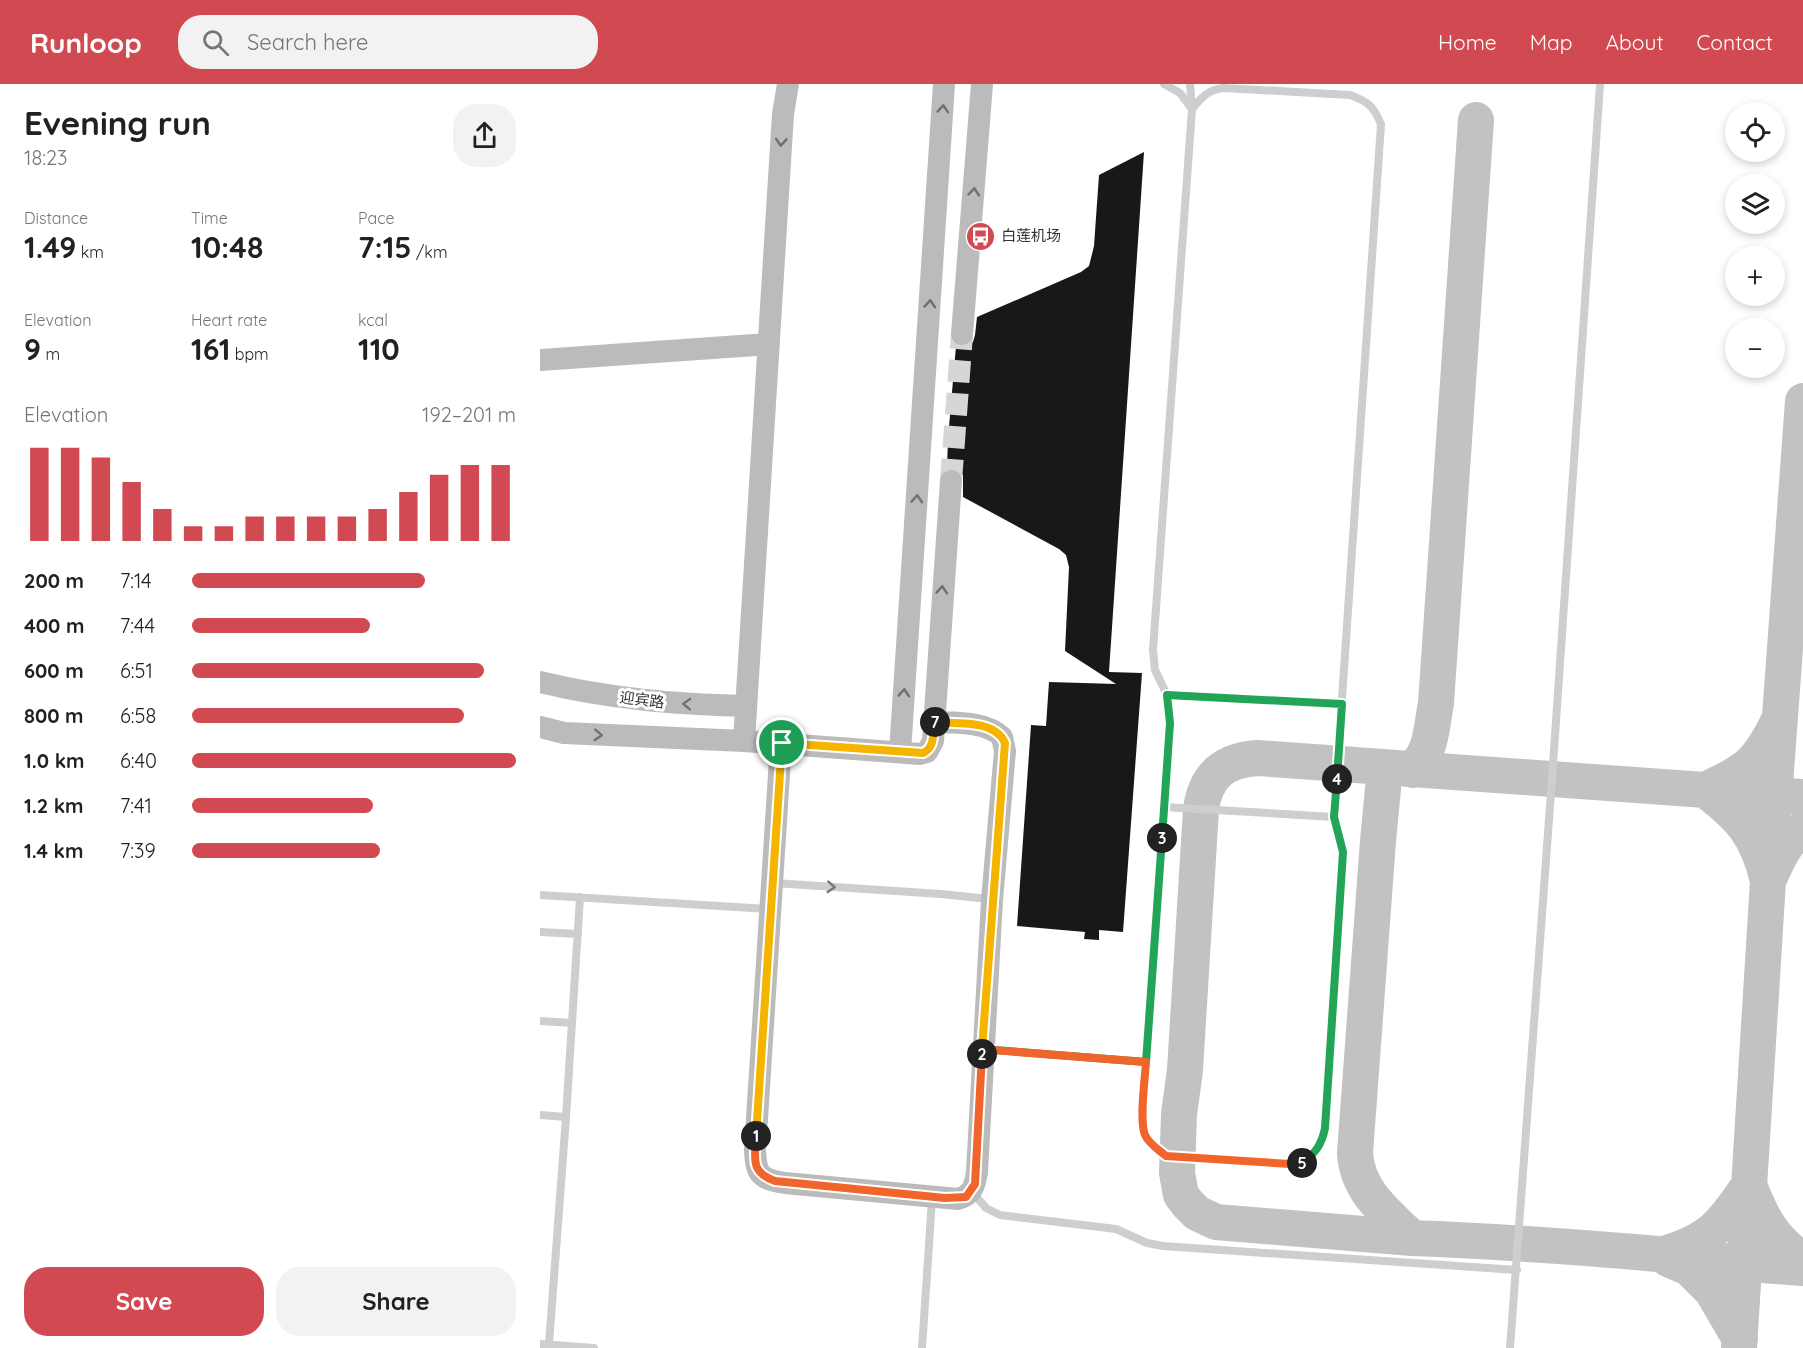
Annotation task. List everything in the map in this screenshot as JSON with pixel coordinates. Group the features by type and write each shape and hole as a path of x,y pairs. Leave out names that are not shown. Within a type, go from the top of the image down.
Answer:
{"street":[{"path":"744,741 783,114 788,84"},
{"path":"900,752 944,84"},
{"path":"962,334 982,84"},
{"path":"540,360 768,344"},
{"path":"540,728 564,733 782,743 920,754 927,752 932,745 951,481"},
{"name":"迎宾路","path":"540,682 608,696 667,704 746,706"},
{"path":"782,743 755,1150 758,1171 766,1178 784,1183 958,1199 966,1197 975,1184 992,900 1005,743 1002,737 991,729 934,722"}],"lane":[{"path":"1164,84 1180,93 1192,109"},
{"path":"1190,84 1192,109 1153,650 1155,670 1167,695 1170,723 1142,1124 1145,1136 1166,1156 1302,1163 1313,1155 1322,1140 1325,1128 1343,852 1334,817 1381,124 1375,111 1366,101 1350,95 1224,88 1211,90 1202,96 1192,109"},
{"path":"1510,1348 1600,84"},
{"path":"1167,695 1342,704"},
{"path":"1164,807 1334,817"},
{"path":"772,883 941,894 992,900"},
{"path":"540,895 771,910"},
{"path":"549,1344 580,897"},
{"path":"540,932 578,934"},
{"path":"540,1021 572,1023"},
{"path":"982,1049 1146,1062"},
{"path":"540,1115 566,1117"},
{"path":"972,1191 986,1208 1000,1215 1116,1229 1147,1243 1163,1246 1516,1270"},
{"path":"922,1348 932,1197"},
{"path":"540,1344 594,1348"}],"building":[{"path":"1144,152 1109,672 1142,673 1123,932 1099,930 1099,940 1084,939 1085,932 1017,926 1031,725 1046,726 1049,682 1116,684 1065,651 1069,567 1066,555 963,497 963,475 958,470 947,468 948,438 956,346 967,346 973,342 977,317 1081,272 1089,266 1094,246 1099,175"}],"taxiway":[{"path":"1413,770 1427,747 1436,703 1476,120"},
{"path":"1739,1348 1768,881 1803,401"},
{"path":"1778,722 1764,748 1749,765 1705,790 1738,819 1753,839 1768,881 1786,845 1803,829"},
{"path":"1412,1238 1216,1222 1197,1213 1181,1195 1177,1173 1179,1114 1185,1070 1201,809 1203,797 1212,778 1226,766 1235,762 1258,758 1803,797"},
{"path":"1385,768 1355,1153 1361,1179 1374,1200 1412,1238 1596,1249 1803,1268"},
{"path":"1663,1254 1693,1243 1714,1229 1723,1221 1749,1185 1769,1227 1783,1244 1803,1260"},
{"path":"1668,1259 1689,1268 1712,1291 1740,1339"}],"tunnel":[{"path":"951,481 962,334"}],"place":[{"name":"白莲机场","path":"980,236"}],"route":[{"path":"782,743 755,1150 756,1167 766,1178 784,1183 958,1199 966,1197 975,1184 982,1049 1146,1062 1170,723 1167,695 1342,704 1334,817 1343,852 1325,1128 1322,1140 1313,1155 1302,1163 1290,1164 1166,1156 1145,1136 1142,1124 1146,1062 1064,1055 982,1049 1005,752 1005,743 997,732 976,725 934,722 932,745 927,752 920,754 782,743"}]}
